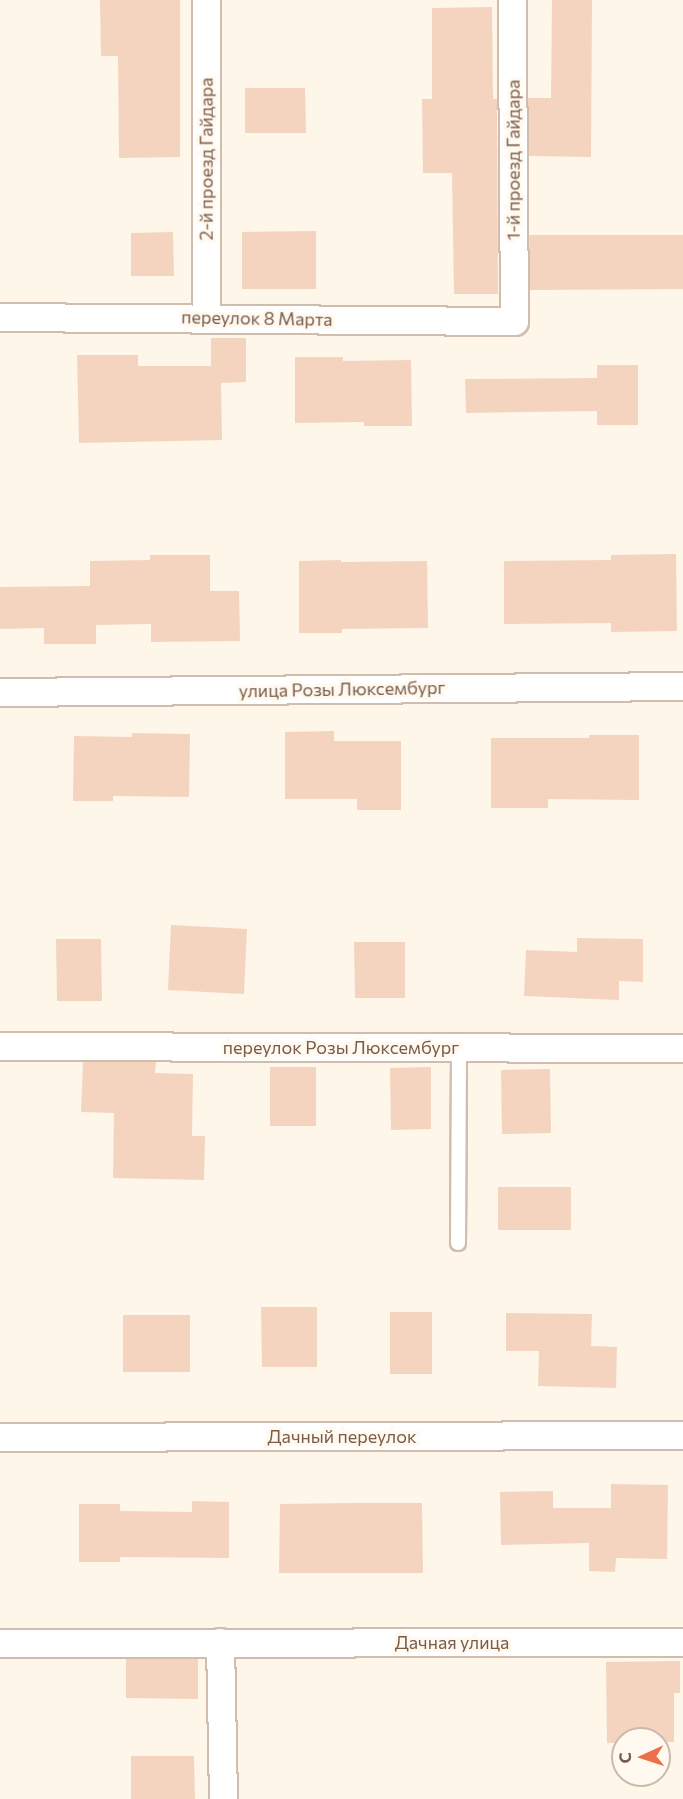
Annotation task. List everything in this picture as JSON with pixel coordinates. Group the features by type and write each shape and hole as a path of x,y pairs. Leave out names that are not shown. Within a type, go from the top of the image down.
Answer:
{"street":[{"name":"2-й проезд Гайдара","path":"206,0 206,318"},
{"name":"1-й проезд Гайдара","path":"512,0 514,321"},
{"name":"переулок 8 Марта","path":"0,317 514,321"},
{"name":"улица Розы Люксембург","path":"0,693 683,686"},
{"name":"переулок Розы Люксембург","path":"0,1046 683,1048"},
{"name":"Дачный переулок","path":"0,1437 683,1435"},
{"path":"220,1642 223,1799"},
{"name":"Дачная улица","path":"0,1643 683,1642"}],"lane":[{"path":"458,1242 459,1048"}],"building":[{"path":"100,0 180,0 180,157 119,158 118,56 101,56"},
{"path":"552,0 592,0 591,157 529,156 528,98 551,98"},
{"path":"492,7 493,99 497,99 498,294 454,294 452,173 423,173 422,99 432,99 432,8"},
{"path":"245,88 305,88 306,133 245,133"},
{"path":"316,231 316,289 242,289 242,232"},
{"path":"173,232 174,276 131,276 131,233"},
{"path":"529,235 683,235 683,289 530,290"},
{"path":"211,338 246,338 246,382 221,383 222,440 79,443 77,355 138,355 138,366 211,366"},
{"path":"295,357 343,357 343,361 411,360 412,426 364,426 364,422 295,423"},
{"path":"597,365 638,365 638,425 597,425 597,411 466,413 465,379 597,378"},
{"path":"676,554 677,631 611,632 611,623 504,624 504,561 611,560 611,555"},
{"path":"150,555 210,555 210,591 239,591 240,641 151,642 151,624 96,625 96,644 44,644 44,628 0,629 0,587 90,586 90,561 150,560"},
{"path":"341,560 341,562 427,561 428,628 342,629 342,633 299,633 299,561"},
{"path":"334,731 334,741 401,741 401,810 357,810 357,799 285,799 285,732"},
{"path":"132,733 190,734 189,797 113,796 113,801 73,801 74,736 132,737"},
{"path":"589,735 639,735 639,800 548,799 548,808 491,808 491,738 589,738"},
{"path":"171,925 247,929 244,994 168,990"},
{"path":"577,938 643,939 643,982 619,981 619,1000 524,996 526,950 577,952"},
{"path":"56,939 101,939 102,1001 57,1001"},
{"path":"354,942 405,942 405,998 355,998"},
{"path":"83,1062 156,1062 155,1073 193,1074 192,1136 205,1136 204,1180 113,1178 114,1113 81,1112"},
{"path":"270,1067 316,1067 316,1126 270,1126"},
{"path":"431,1067 431,1129 391,1130 390,1068"},
{"path":"550,1069 551,1133 502,1134 501,1070"},
{"path":"498,1187 571,1187 571,1230 498,1230"},
{"path":"261,1307 317,1307 317,1367 262,1367"},
{"path":"390,1312 432,1312 432,1374 390,1374"},
{"path":"506,1313 592,1314 591,1346 617,1347 616,1388 538,1386 539,1351 506,1351"},
{"path":"123,1315 190,1315 190,1372 123,1372"},
{"path":"611,1484 668,1485 667,1559 616,1558 615,1572 589,1571 589,1543 501,1545 500,1492 553,1491 553,1508 611,1508"},
{"path":"192,1501 229,1502 229,1558 120,1557 120,1562 79,1562 79,1504 120,1504 120,1511 192,1512"},
{"path":"422,1503 423,1573 279,1573 280,1504"},
{"path":"126,1659 198,1659 198,1699 126,1698"},
{"path":"680,1661 680,1693 674,1693 674,1742 671,1742 671,1727 611,1727 611,1743 607,1743 606,1662"},
{"path":"131,1756 194,1756 195,1799 131,1799"}]}
